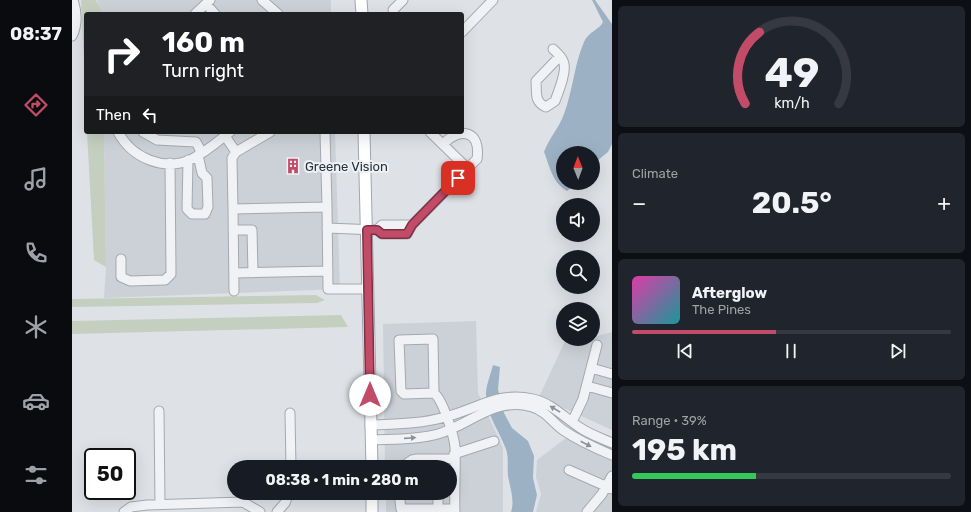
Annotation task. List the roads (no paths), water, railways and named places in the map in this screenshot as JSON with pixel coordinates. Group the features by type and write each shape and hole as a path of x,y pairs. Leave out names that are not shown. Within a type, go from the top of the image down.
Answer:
{"main road":[{"path":"361,0 362,12"},
{"path":"364,134 372,230 368,289 372,460"},
{"path":"372,500 372,512"}],"street":[{"path":"262,0 276,12"},
{"path":"393,10 403,0"},
{"path":"464,30 493,0"},
{"path":"197,12 208,2 214,12"},
{"path":"72,36 76,24 73,4"},
{"path":"553,48 560,56 564,62 565,68 555,101 546,107 539,104 537,100 536,81 560,56"},
{"path":"328,228 354,228 372,230 382,234 407,234 412,225 477,159 478,148 475,139 467,133 464,133"},
{"path":"119,134 122,140 134,152 146,159 156,162 170,163 188,160 200,154 228,134 236,152"},
{"path":"146,134 157,140 196,142 200,154 202,173 207,178 208,207 205,214 192,214 187,209 188,160"},
{"path":"234,291 232,158 236,152 267,134"},
{"path":"326,134 328,289 368,289"},
{"path":"432,134 468,169"},
{"path":"443,144 454,134"},
{"path":"121,259 122,277 130,281 165,280 171,274 170,163"},
{"path":"233,209 327,207"},
{"path":"233,230 252,230 253,273"},
{"path":"234,273 328,271"},
{"path":"400,500 401,509 455,511 455,447 446,417 438,397 434,393 433,339 399,340 401,391 404,394 434,393"},
{"path":"572,422 579,410 587,386 597,346"},
{"path":"591,368 612,374"},
{"path":"587,386 612,393"},
{"path":"370,425 426,422 503,401 533,399 553,407 580,428 612,443"},
{"path":"503,401 531,406 539,410 574,437 612,455"},
{"path":"371,440 414,438 440,433 465,423 486,406"},
{"path":"159,411 160,504"},
{"path":"290,413 291,460"},
{"path":"444,460 494,441"},
{"path":"568,470 609,488"},
{"path":"587,512 609,488 612,476"},
{"path":"277,512 286,500"},
{"path":"438,500 438,510"},
{"path":"124,512 131,507 160,504 243,502 260,512"}],"water":[{"path":"592,0 595,0 612,24 612,144 608,152 600,158 600,146 556,146 556,180 544,152 564,114 584,42 588,36 603,22"},
{"path":"493,365 500,367 498,389 504,413 512,428 528,441 534,456 533,478 537,495 533,512 511,512 512,498 508,476 507,452 490,414 486,400 486,392"}],"place":[{"name":"Greene Vision","path":"293,166"}]}
